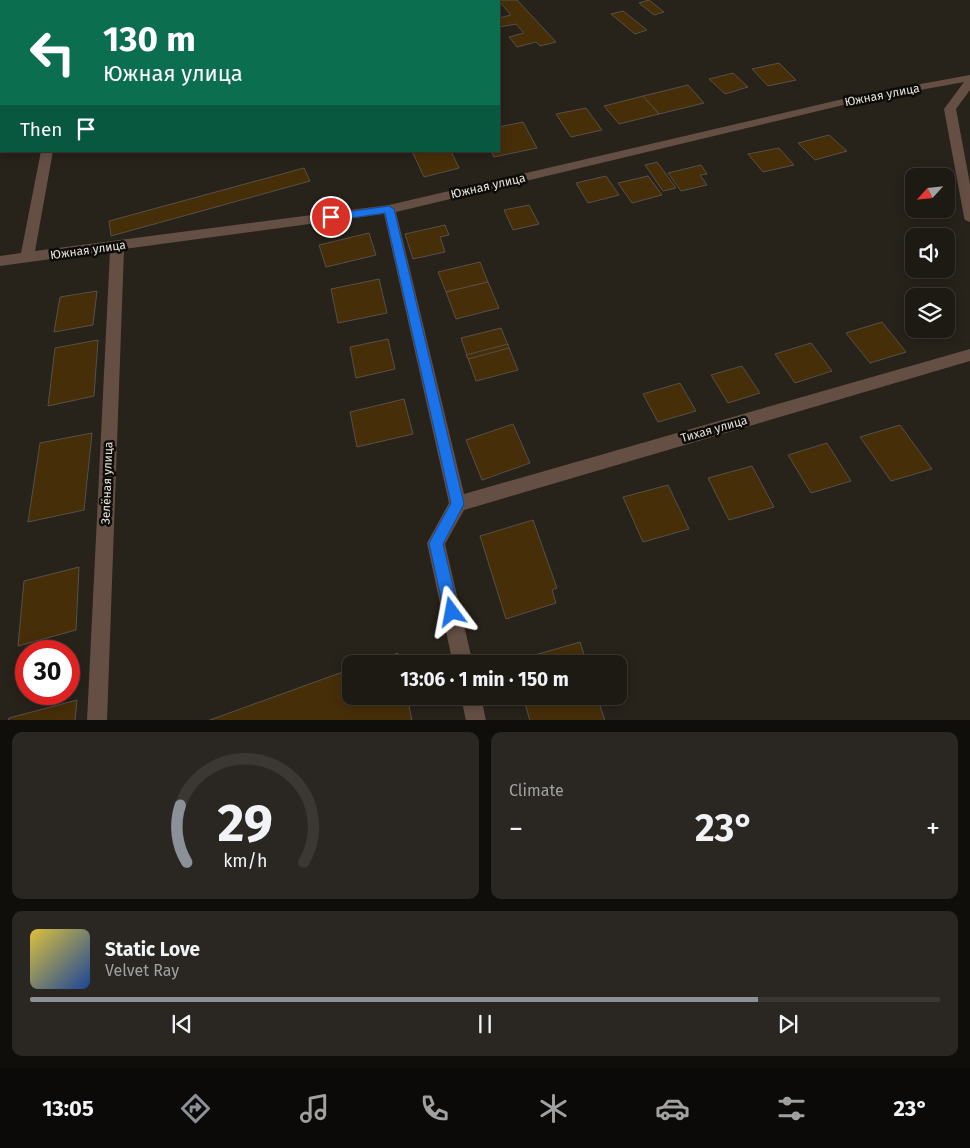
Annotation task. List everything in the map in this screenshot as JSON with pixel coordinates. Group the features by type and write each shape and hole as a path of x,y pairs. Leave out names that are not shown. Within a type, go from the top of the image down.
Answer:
{"street":[{"name":"Южная улица","path":"0,261 389,209 860,98 970,78"},
{"path":"970,82 950,109 970,217"},
{"path":"27,258 47,152"},
{"path":"389,209 458,504 436,543 461,655"},
{"name":"Зелёная улица","path":"97,720 117,246"},
{"name":"Тихая улица","path":"458,504 970,355"},
{"path":"473,705 476,720"}],"building":[{"path":"500,0 517,0 556,42 540,46 536,42 517,47 509,37 524,33 516,24 500,27 500,18 511,15"},
{"path":"649,0 664,12 654,15 639,3"},
{"path":"623,11 647,30 635,34 611,14"},
{"path":"779,63 796,80 768,86 752,69"},
{"path":"733,73 748,87 725,94 709,79"},
{"path":"688,85 704,103 659,114 643,96"},
{"path":"643,96 659,114 619,124 604,106"},
{"path":"586,108 602,130 571,137 556,114"},
{"path":"523,122 537,148 494,157 492,152 500,152 500,127"},
{"path":"829,135 847,151 815,160 798,143"},
{"path":"779,148 794,165 763,172 748,154"},
{"path":"412,152 451,152 459,168 424,177"},
{"path":"657,162 676,188 663,191 645,165"},
{"path":"701,165 707,174 700,175 707,185 681,191 668,173"},
{"path":"304,168 310,181 111,236 109,221"},
{"path":"606,176 619,195 588,203 576,183"},
{"path":"648,176 662,195 632,203 618,183"},
{"path":"529,205 539,224 513,230 504,210"},
{"path":"445,225 449,235 440,237 445,252 413,259 405,234"},
{"path":"369,233 376,255 326,267 319,245"},
{"path":"480,262 488,282 446,292 438,272"},
{"path":"379,279 387,313 338,323 331,289"},
{"path":"488,282 499,308 456,319 446,292"},
{"path":"97,291 93,325 54,332 60,297"},
{"path":"882,322 906,352 870,363 846,333"},
{"path":"501,328 518,370 476,381 461,338"},
{"path":"388,339 395,369 356,378 350,347"},
{"path":"98,340 94,396 48,406 55,348"},
{"path":"811,343 832,371 795,383 775,354"},
{"path":"508,344 509,348 468,359 466,355"},
{"path":"742,366 760,393 728,403 711,375"},
{"path":"680,383 696,411 658,422 643,394"},
{"path":"404,399 413,434 357,447 350,412"},
{"path":"513,424 530,463 482,480 466,440"},
{"path":"900,425 932,469 891,481 860,437"},
{"path":"92,433 84,510 28,522 40,443"},
{"path":"827,443 851,481 811,493 788,455"},
{"path":"752,466 774,507 729,520 708,478"},
{"path":"668,485 689,529 643,542 623,497"},
{"path":"533,520 557,588 552,590 556,603 506,619 480,536"},
{"path":"79,567 76,630 40,640 19,640 24,581"},
{"path":"580,642 584,655 535,655"},
{"path":"342,672 342,705 409,705 412,720 210,720"},
{"path":"58,705 77,705 75,720 8,720 9,718"},
{"path":"526,705 600,705 605,720 530,720"}],"route":[{"path":"331,217 389,209 458,504 436,543 452,612"}]}
